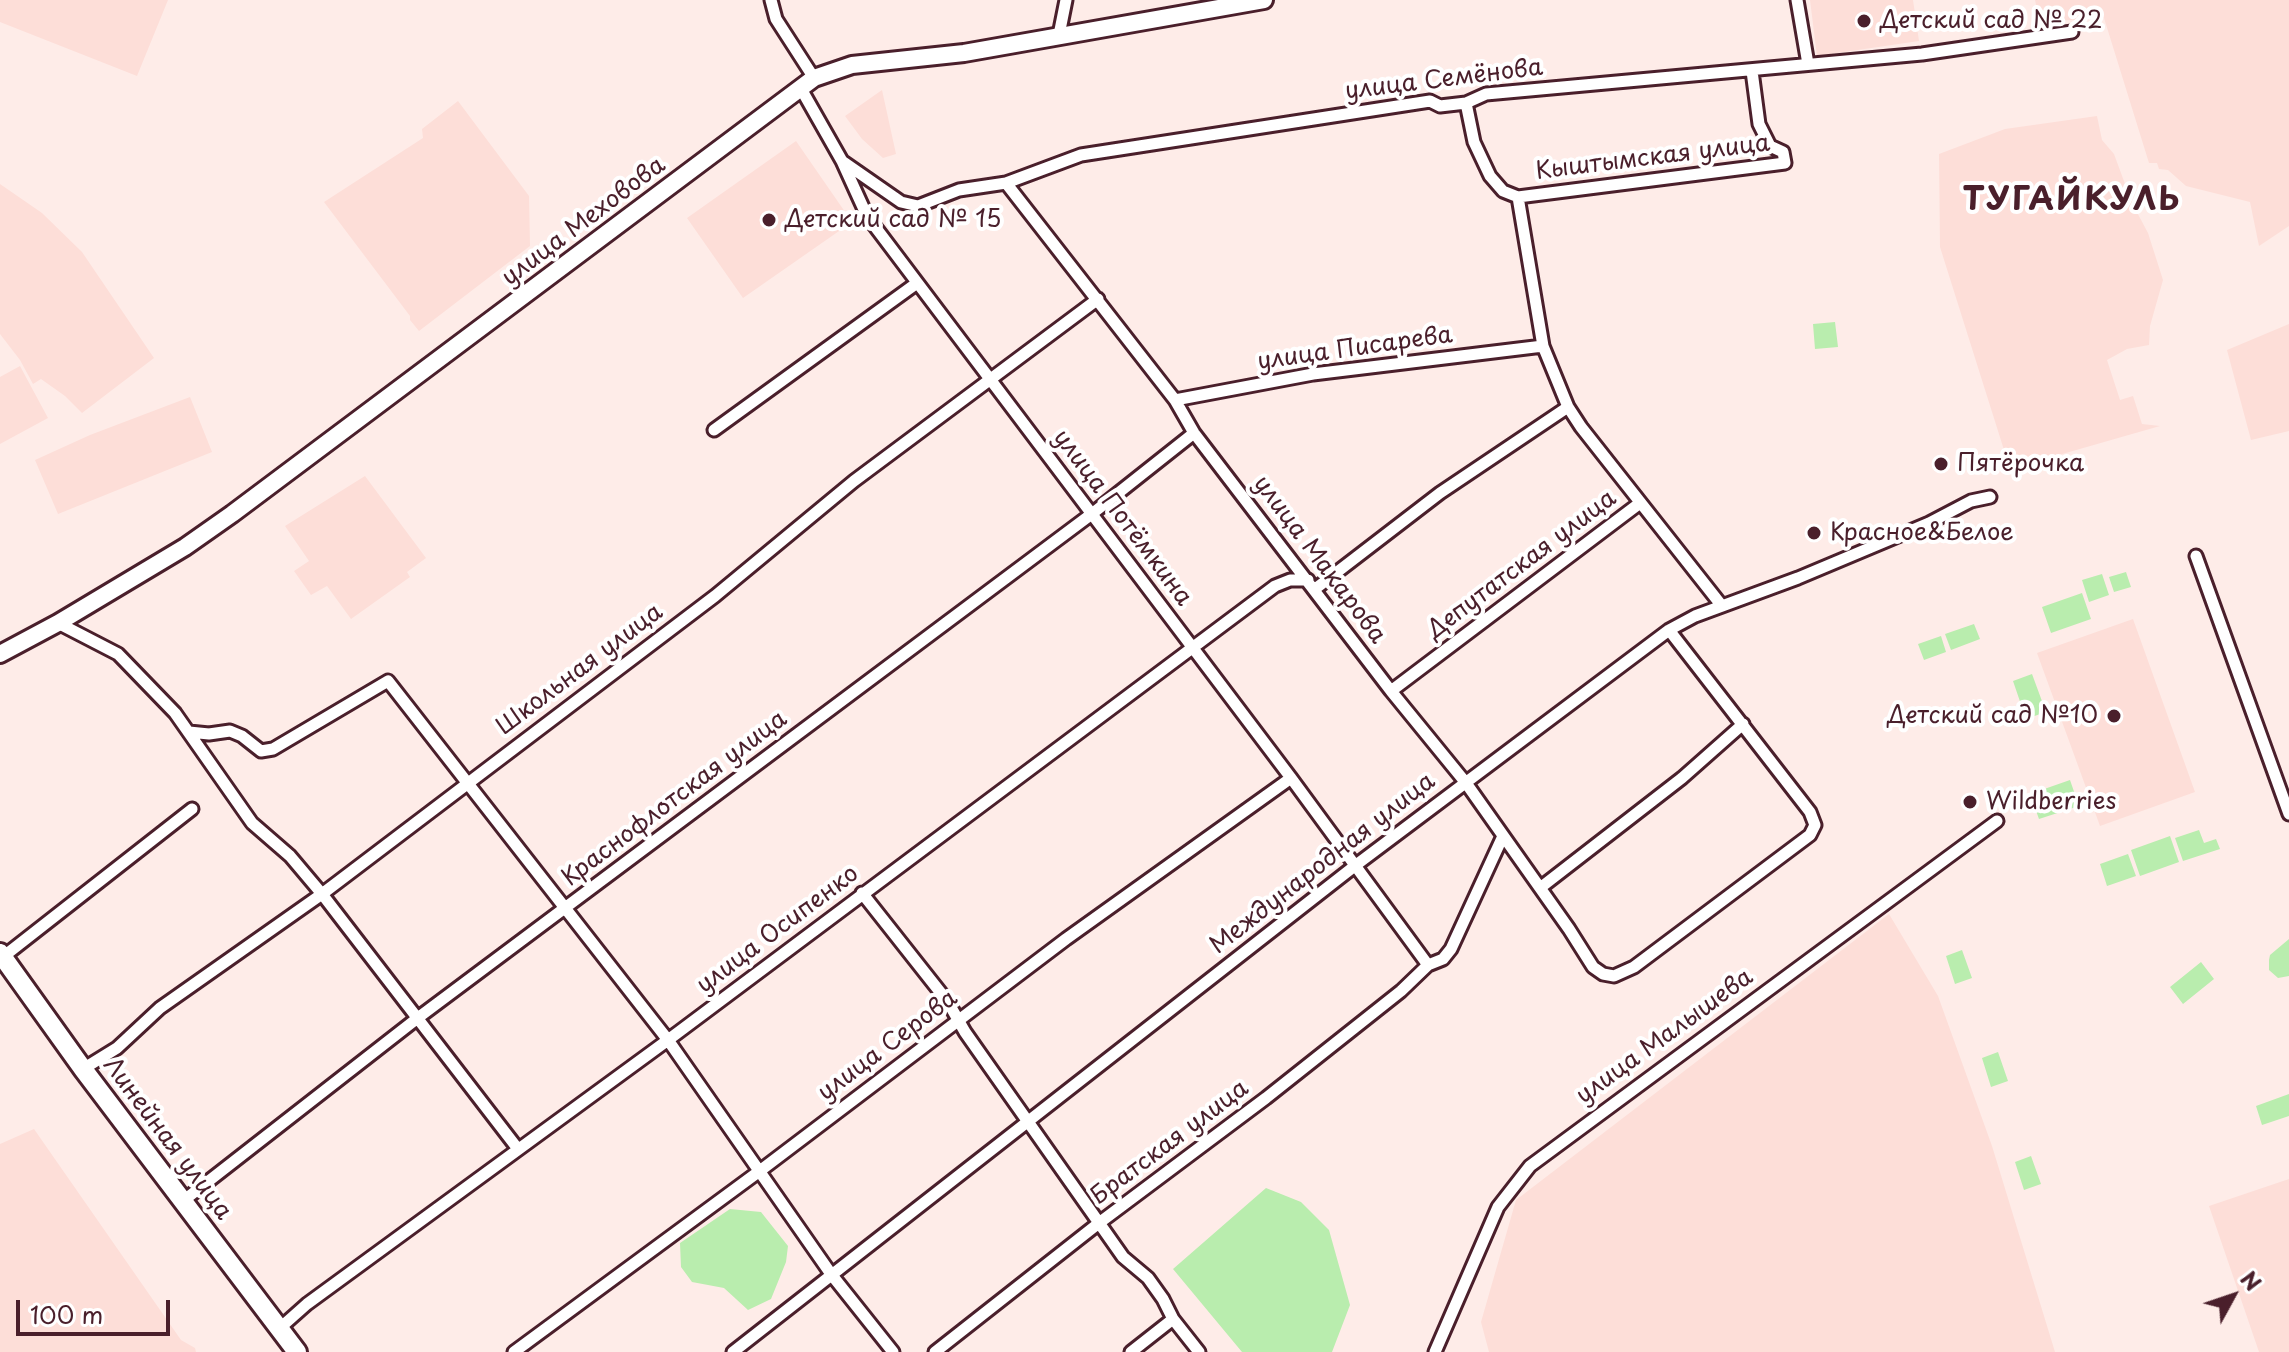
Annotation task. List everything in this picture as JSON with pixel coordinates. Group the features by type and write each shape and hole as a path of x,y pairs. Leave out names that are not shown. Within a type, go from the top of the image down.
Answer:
{"main road":[{"name":"Линейная улица","path":"1,955 83,1069 297,1352"}],"street":[{"name":"улица Потёмкина","path":"771,0 776,19 867,216 1093,513 1428,965"},
{"path":"1059,35 1066,0"},
{"name":"улица Меховова","path":"0,654 185,547 232,514 659,197 807,83 852,65 964,53 1264,0"},
{"path":"1797,0 1808,64"},
{"name":"улица Семёнова","path":"842,161 901,202 918,206 959,190 1006,183 1081,155 1430,101 1440,106 1466,103 1486,94 1922,54 2072,32"},
{"name":"Кыштымская улица","path":"1518,197 1785,163 1783,152 1770,146 1759,124 1752,71"},
{"path":"1466,103 1474,142 1490,176 1503,191 1518,197 1543,346 1568,407 1722,606"},
{"name":"улица Макарова","path":"1006,183 1175,400 1194,433 1391,691 1466,783 1593,967 1603,974 1614,976 1634,967 1810,835 1815,825 1810,812 1743,724"},
{"path":"714,430 917,283"},
{"name":"Школьная улица","path":"83,1069 117,1048 160,1008 322,894 468,784 715,596 854,481 1098,299"},
{"name":"улица Писарева","path":"1175,400 1313,374 1543,346"},
{"name":"улица Осипенко","path":"280,1328 307,1304 668,1040 1275,586 1290,580 1311,584 1568,407"},
{"name":"Краснофлотская улица","path":"183,1201 419,1017 1093,513 1194,433"},
{"name":"Международная улица","path":"733,1352 1356,865 1669,630 1695,616 1798,578 1929,523 1971,501 1990,497"},
{"name":"Депутатская улица","path":"1391,691 1640,503"},
{"path":"2196,556 2289,814"},
{"path":"58,623 118,654 150,685 189,732 252,823 290,856 322,894 518,1149"},
{"path":"1540,888 1682,778 1743,724 1669,630"},
{"path":"189,732 209,734 230,731 261,751 273,749 388,681 668,1040 831,1274 893,1352"},
{"name":"улица Серова","path":"514,1352 1066,939 1291,778"},
{"path":"1,955 192,809"},
{"name":"улица Малышева","path":"1435,1352 1498,1207 1530,1166 1997,821"},
{"name":"Братская улица","path":"935,1352 1099,1223 1266,1098 1401,991 1428,965 1437,963 1451,949 1503,836"},
{"path":"862,893 948,1002 1123,1257 1148,1278 1173,1319 1199,1352"},
{"path":"1131,1352 1173,1319"}],"shaded area":[{"path":"0,0 168,0 137,76 0,22"},
{"name":"Детский сад № 22","path":"1810,0 1913,0 1919,41 1817,56"},
{"path":"2035,0 2289,0 2289,226 2259,246 2250,202 2186,186 2168,170 2159,169 2157,163 2149,163 2104,18 2040,22"},
{"path":"882,90 896,154 883,158 862,139 845,116"},
{"path":"458,101 529,196 530,246 419,331 324,202 423,138 422,129"},
{"path":"2097,116 2102,140 2114,154 2132,203 2148,233 2163,280 2150,326 2149,345 2127,349 2107,360 2120,400 2133,396 2142,424 2160,426 2010,469 1940,247 1939,154 2005,129"},
{"name":"Детский сад № 15","path":"796,141 852,222 743,298 687,218"},
{"path":"0,184 42,213 82,252 154,358 82,413 41,379 33,384 0,334"},
{"path":"2289,324 2289,431 2251,440 2227,350"},
{"path":"20,366 48,418 0,444 0,377"},
{"path":"190,397 212,452 58,514 35,460 90,435"},
{"path":"365,476 426,558 407,572 410,577 351,619 327,586 311,595 294,571 309,561 285,526"},
{"name":"Детский сад №10","path":"2133,619 2195,792 2100,826 2037,653"},
{"path":"1889,914 1938,996 1992,1146 2055,1352 1489,1352 1481,1322 1516,1200"},
{"path":"34,1129 181,1340 195,1348 196,1352 0,1352 0,1144"},
{"path":"2289,1179 2289,1352 2259,1352 2209,1206"}],"green space":[{"path":"1835,322 1838,347 1815,349 1813,324"},
{"path":"2126,572 2131,587 2114,592 2109,577"},
{"path":"2102,574 2109,595 2089,602 2082,580"},
{"path":"2082,593 2091,619 2051,633 2042,607"},
{"path":"1974,624 1980,639 1951,650 1945,634"},
{"path":"1941,636 1946,652 1924,660 1918,644"},
{"path":"2032,674 2046,712 2026,719 2013,681"},
{"path":"2070,780 2079,806 2039,819 2030,794"},
{"path":"2199,830 2204,843 2216,839 2220,849 2183,861 2175,838"},
{"path":"2170,836 2179,862 2140,876 2131,850"},
{"path":"2128,854 2136,876 2107,886 2100,864"},
{"path":"2289,939 2289,976 2278,978 2269,970 2270,955"},
{"path":"1962,950 1972,978 1955,984 1946,956"},
{"path":"2201,962 2214,979 2183,1004 2170,987"},
{"path":"1998,1052 2008,1081 1991,1087 1982,1058"},
{"path":"2289,1094 2289,1116 2262,1125 2256,1106"},
{"path":"2031,1156 2041,1184 2024,1190 2015,1162"},
{"path":"1266,1188 1301,1202 1329,1230 1350,1305 1332,1352 1242,1352 1173,1269"},
{"path":"730,1209 761,1212 788,1246 786,1262 771,1299 748,1310 724,1288 692,1282 681,1267 680,1243"}],"place":[{"name":"Детский сад № 22","path":"1864,21"},
{"name":"Детский сад № 15","path":"769,220"},
{"name":"Пятёрочка","path":"1941,464"},
{"name":"Красное&Белое","path":"1814,533"},
{"name":"Детский сад №10","path":"2114,716"},
{"name":"Wildberries","path":"1970,802"}],"district":[{"name":"ТУГАЙКУЛЬ","path":"2072,201"}]}
